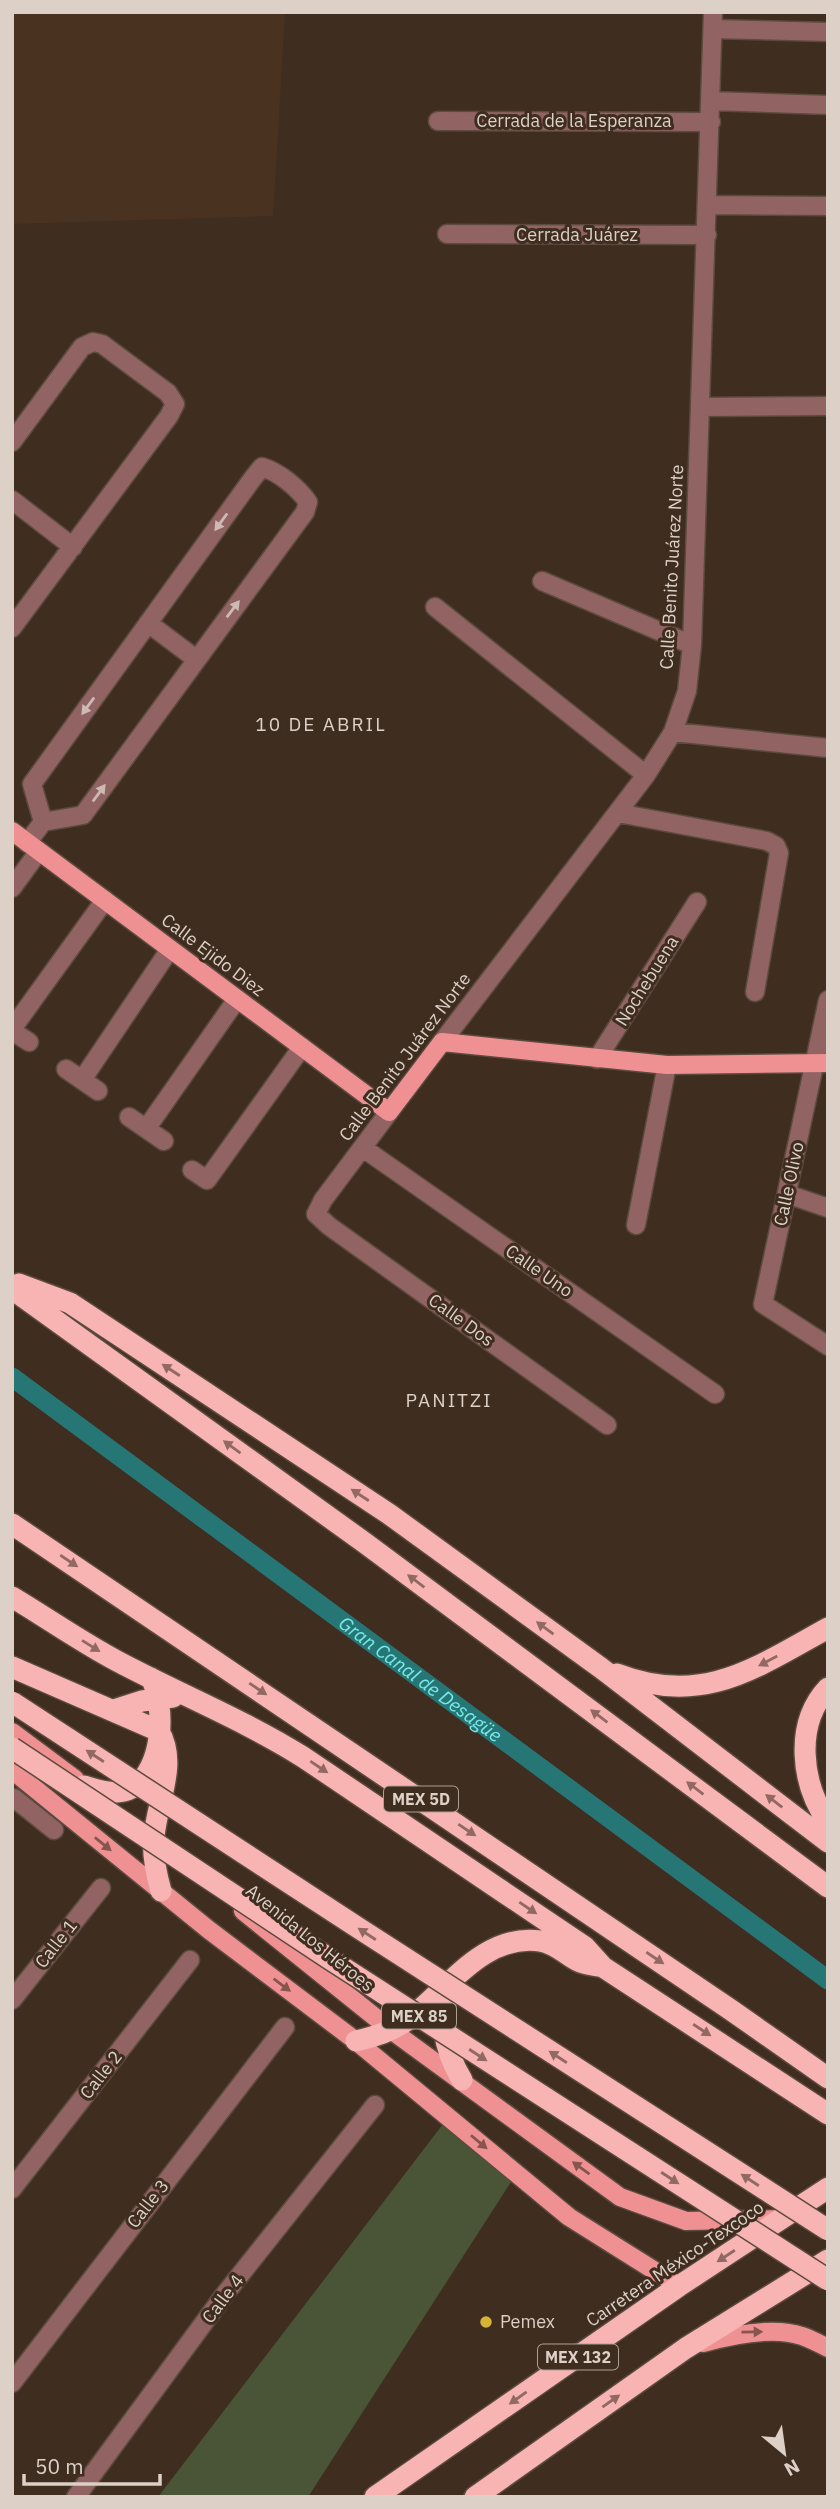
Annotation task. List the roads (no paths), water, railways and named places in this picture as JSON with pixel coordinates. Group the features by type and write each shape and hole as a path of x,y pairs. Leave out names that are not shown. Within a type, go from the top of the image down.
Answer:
{"highway":[{"path":"12,1282 70,1303 389,1514 601,1668 828,1842"},
{"path":"12,1289 365,1543 828,1887"},
{"name":"MEX 5D","path":"12,1524 720,2002 828,2078"},
{"path":"12,1597 116,1660 155,1688 192,1698 270,1736 584,1947 603,1967 828,2114"},
{"path":"601,1668 636,1682 692,1687 721,1682 828,1629"},
{"path":"12,1667 159,1731 166,1742 168,1763 153,1840 161,1891"},
{"path":"114,1710 155,1688"},
{"path":"84,1786 109,1792 132,1787 143,1779 157,1748 159,1731 155,1688"},
{"path":"828,1688 810,1720 804,1746 806,1777 821,1813 828,1822"},
{"name":"MEX 85","path":"12,1702 828,2230"},
{"name":"MEX 85","path":"12,1748 330,1959 828,2280"},
{"path":"356,2041 391,2030 406,2021 481,1956 508,1945 524,1941 552,1944 580,1962 603,1967"},
{"path":"458,1974 447,1998 444,2023 449,2053 462,2080"},
{"name":"Carretera México-Texcoco","path":"374,2497 679,2286 828,2188"},
{"name":"MEX 132","path":"475,2497 686,2348 828,2260"}],"main road":[{"name":"Calle Ejido Diez","path":"12,831 389,1112"},
{"path":"442,1042 667,1065 822,1063"},
{"name":"Calle Benito Juárez Norte","path":"389,1112 442,1042"},
{"name":"Avenida Los Héroes","path":"12,1732 153,1840 391,2030 620,2197 686,2221 783,2219"},
{"path":"12,1770 161,1891 356,2041 569,2217 679,2286"},
{"path":"686,2348 738,2333 766,2332 801,2335 828,2348"}],"street":[{"path":"713,21 828,32"},
{"name":"Calle Benito Juárez Norte","path":"442,1042 646,775 673,732 687,691 692,645 713,21"},
{"path":"711,101 828,105"},
{"name":"Cerrada de la Esperanza","path":"438,121 711,122"},
{"path":"708,205 828,206"},
{"name":"Cerrada Juárez","path":"447,234 707,235"},
{"path":"12,442 82,347 93,342 102,344 168,393 175,404 169,416 12,628"},
{"path":"700,407 828,406"},
{"path":"12,888 43,822 32,785 253,478 262,467 272,470 302,494 308,502 305,512 83,815 43,822"},
{"path":"12,500 73,547"},
{"path":"542,581 692,645"},
{"path":"435,607 646,775"},
{"path":"148,623 196,659"},
{"path":"673,732 828,748"},
{"path":"618,813 767,841 776,846 779,853 755,992"},
{"path":"29,1042 12,1030 104,900"},
{"name":"Nochebuena","path":"597,1059 697,902"},
{"path":"82,1080 170,949"},
{"path":"146,1129 237,999"},
{"name":"Calle Olivo","path":"828,1000 822,1063 787,1194 763,1304 828,1346"},
{"path":"192,1170 207,1180 302,1047"},
{"path":"636,1225 667,1065"},
{"path":"66,1069 98,1091"},
{"name":"Calle Benito Juárez Norte","path":"316,1214 323,1200 389,1112"},
{"path":"129,1117 164,1142"},
{"name":"Calle Uno","path":"363,1147 715,1394"},
{"path":"787,1194 828,1208"},
{"name":"Calle Dos","path":"316,1214 328,1226 607,1425"},
{"path":"12,1800 14,1798 54,1830"},
{"name":"Calle 1","path":"12,2000 101,1888"},
{"name":"Calle 2","path":"12,2189 191,1960"},
{"name":"Calle 3","path":"12,2383 285,2027"},
{"name":"Calle 4","path":"76,2497 225,2294 375,2105"}],"waterway":[{"name":"Gran Canal de Desagüe","path":"12,1377 828,1980"}],"place":[{"name":"Pemex","path":"486,2322"}],"district":[{"name":"10 DE ABRIL","path":"321,724"},
{"name":"PANITZI","path":"449,1400"}]}
